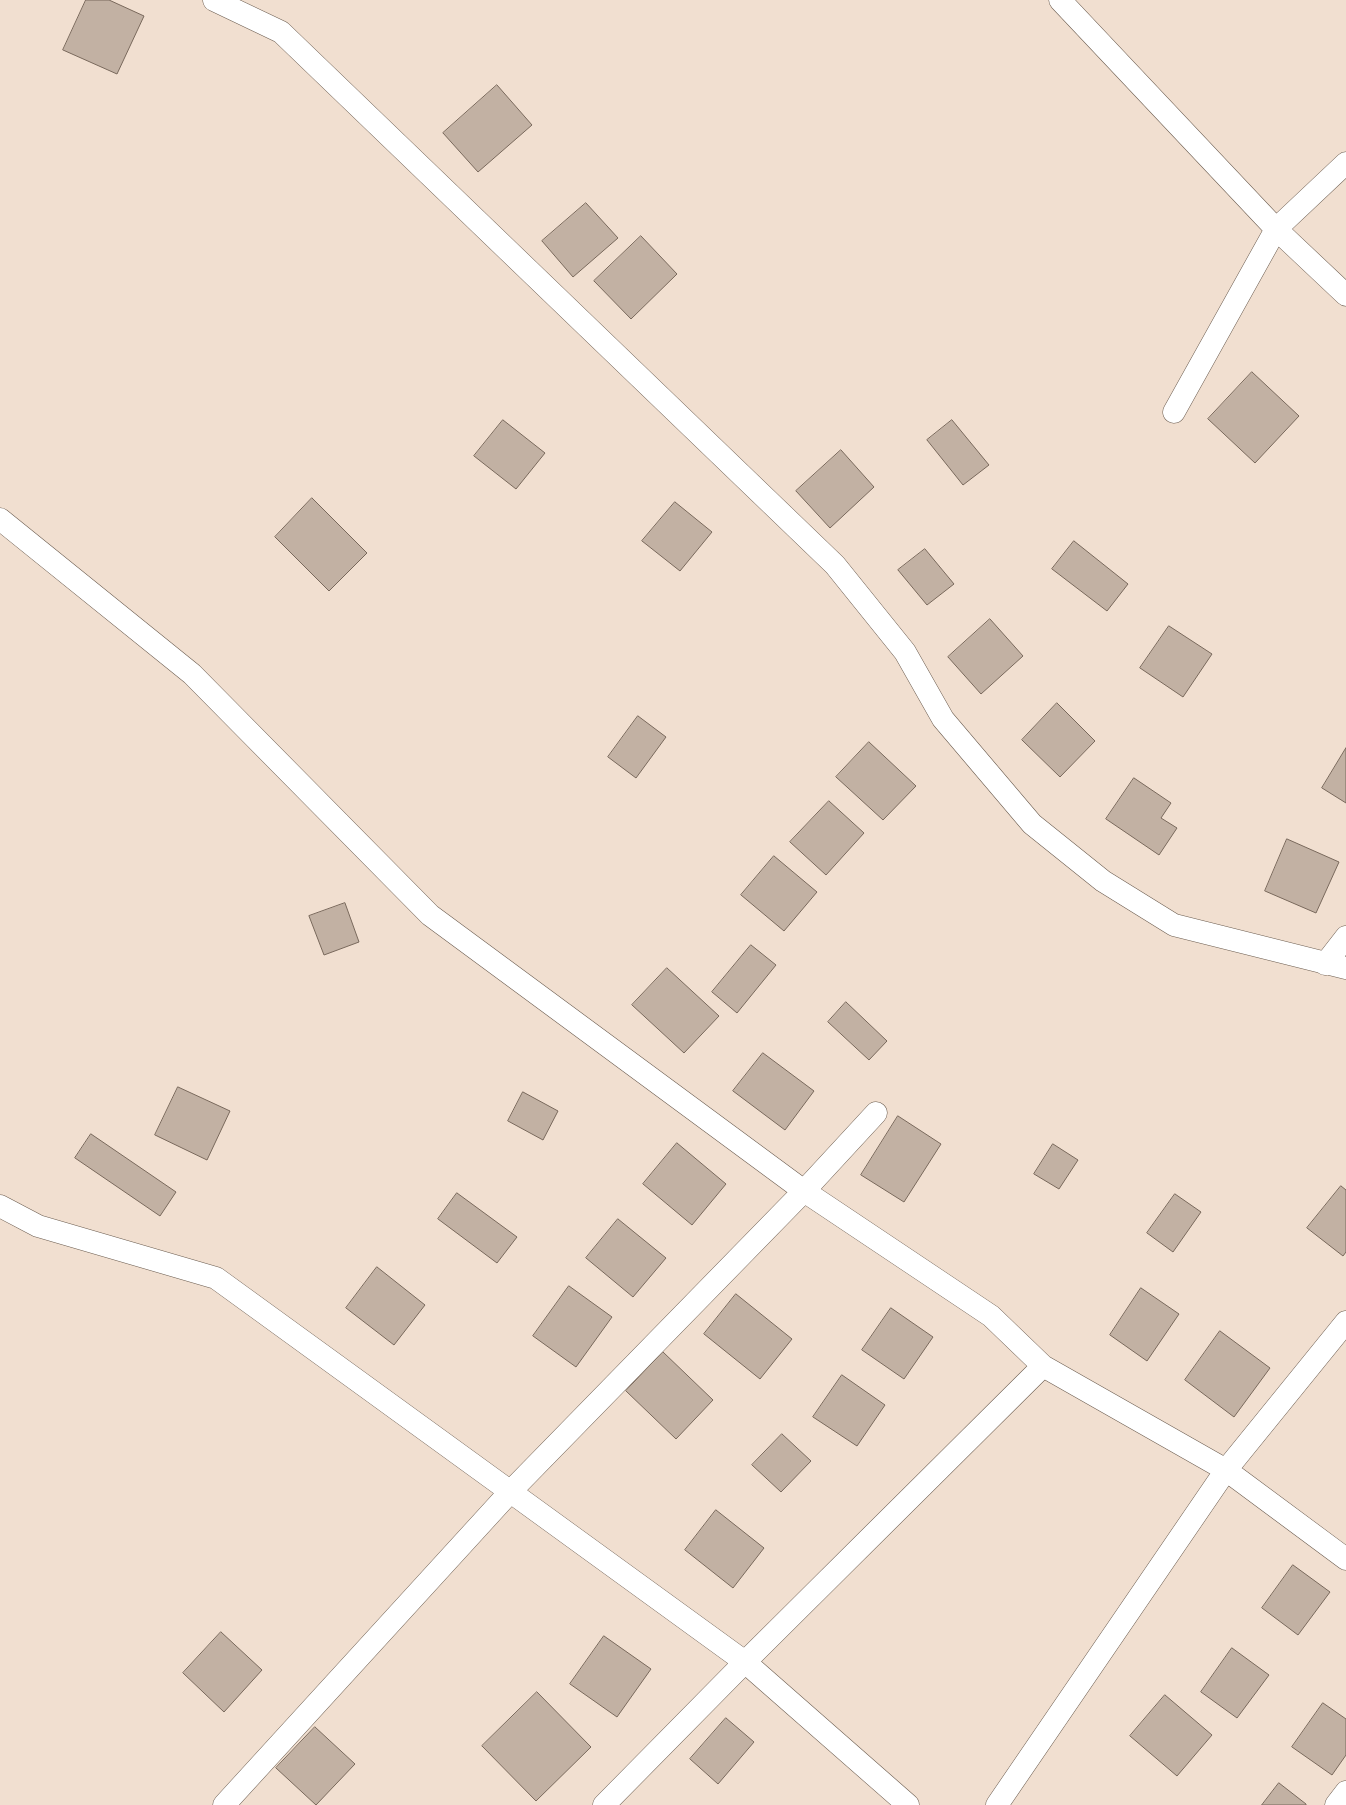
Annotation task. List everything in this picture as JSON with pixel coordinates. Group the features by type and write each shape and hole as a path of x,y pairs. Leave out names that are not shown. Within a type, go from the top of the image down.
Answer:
{"street":[{"path":"214,0 280,32 835,565 905,652 943,719 1032,824 1103,881 1174,925 1325,964 1346,968"},
{"path":"1060,0 1276,229 1346,295"},
{"path":"1174,412 1276,229 1346,163"},
{"path":"0,519 192,674 430,915 804,1191 991,1316 1043,1366 1226,1470 1346,1558"},
{"path":"1325,964 1346,937"},
{"path":"224,1805 510,1492 804,1191 876,1113"},
{"path":"0,1206 38,1226 216,1278 745,1662 908,1805"},
{"path":"997,1805 1226,1470 1346,1322"},
{"path":"604,1805 745,1662 1043,1366"},
{"path":"1336,1805 1346,1792"}],"building":[{"path":"86,0 109,0 144,16 117,74 63,50"},
{"path":"497,85 532,125 478,172 443,133"},
{"path":"586,203 618,238 573,277 542,241"},
{"path":"641,236 677,274 631,319 594,281"},
{"path":"1252,372 1299,416 1255,463 1208,419"},
{"path":"503,420 545,453 516,489 474,456"},
{"path":"952,420 989,465 963,485 927,440"},
{"path":"841,450 874,487 830,528 796,491"},
{"path":"312,498 367,553 329,591 275,537"},
{"path":"675,502 712,532 680,571 642,541"},
{"path":"1074,541 1128,584 1107,611 1052,569"},
{"path":"925,549 954,584 927,605 898,570"},
{"path":"990,619 1023,656 981,694 948,657"},
{"path":"1169,626 1212,654 1183,697 1140,668"},
{"path":"1057,703 1095,741 1060,777 1022,740"},
{"path":"638,716 666,737 636,778 608,757"},
{"path":"869,742 916,786 883,820 836,777"},
{"path":"1346,748 1346,803 1322,788"},
{"path":"1134,778 1171,803 1161,818 1177,828 1159,855 1106,819"},
{"path":"829,801 864,833 826,875 790,842"},
{"path":"1287,839 1339,862 1316,913 1265,891"},
{"path":"774,856 817,892 784,931 741,895"},
{"path":"345,903 359,942 324,955 309,916"},
{"path":"751,945 776,965 737,1013 712,992"},
{"path":"667,968 719,1016 684,1053 632,1005"},
{"path":"846,1002 887,1041 869,1060 828,1022"},
{"path":"763,1053 814,1091 785,1130 733,1091"},
{"path":"178,1087 230,1111 207,1160 155,1135"},
{"path":"523,1092 558,1111 543,1140 508,1121"},
{"path":"898,1116 941,1144 904,1202 861,1175"},
{"path":"91,1134 176,1192 160,1216 75,1158"},
{"path":"677,1143 726,1184 692,1225 643,1184"},
{"path":"1053,1144 1078,1160 1059,1189 1034,1174"},
{"path":"1341,1186 1346,1190 1346,1252 1343,1256 1307,1228"},
{"path":"457,1193 517,1237 497,1263 438,1219"},
{"path":"1175,1194 1201,1212 1173,1252 1147,1233"},
{"path":"618,1219 666,1258 633,1297 586,1258"},
{"path":"377,1267 425,1305 394,1345 346,1308"},
{"path":"569,1286 612,1317 576,1367 533,1336"},
{"path":"1141,1288 1179,1314 1147,1361 1110,1335"},
{"path":"736,1294 792,1339 760,1379 704,1334"},
{"path":"891,1308 933,1337 904,1379 862,1350"},
{"path":"1220,1331 1270,1368 1234,1417 1185,1380"},
{"path":"663,1352 713,1400 676,1439 626,1391"},
{"path":"842,1375 885,1405 857,1446 813,1417"},
{"path":"782,1434 811,1461 781,1492 752,1465"},
{"path":"716,1510 764,1548 733,1588 685,1550"},
{"path":"1293,1565 1330,1592 1298,1635 1262,1608"},
{"path":"221,1632 262,1670 224,1712 183,1673"},
{"path":"604,1636 651,1669 617,1717 570,1684"},
{"path":"1232,1648 1269,1675 1237,1718 1201,1692"},
{"path":"537,1692 591,1747 536,1801 482,1746"},
{"path":"1165,1695 1212,1735 1177,1776 1130,1736"},
{"path":"1323,1703 1346,1719 1346,1755 1332,1775 1292,1747"},
{"path":"726,1718 754,1742 718,1784 690,1759"},
{"path":"315,1727 355,1764 316,1805 276,1768"},
{"path":"1279,1783 1306,1804 1306,1805 1262,1805"}]}
